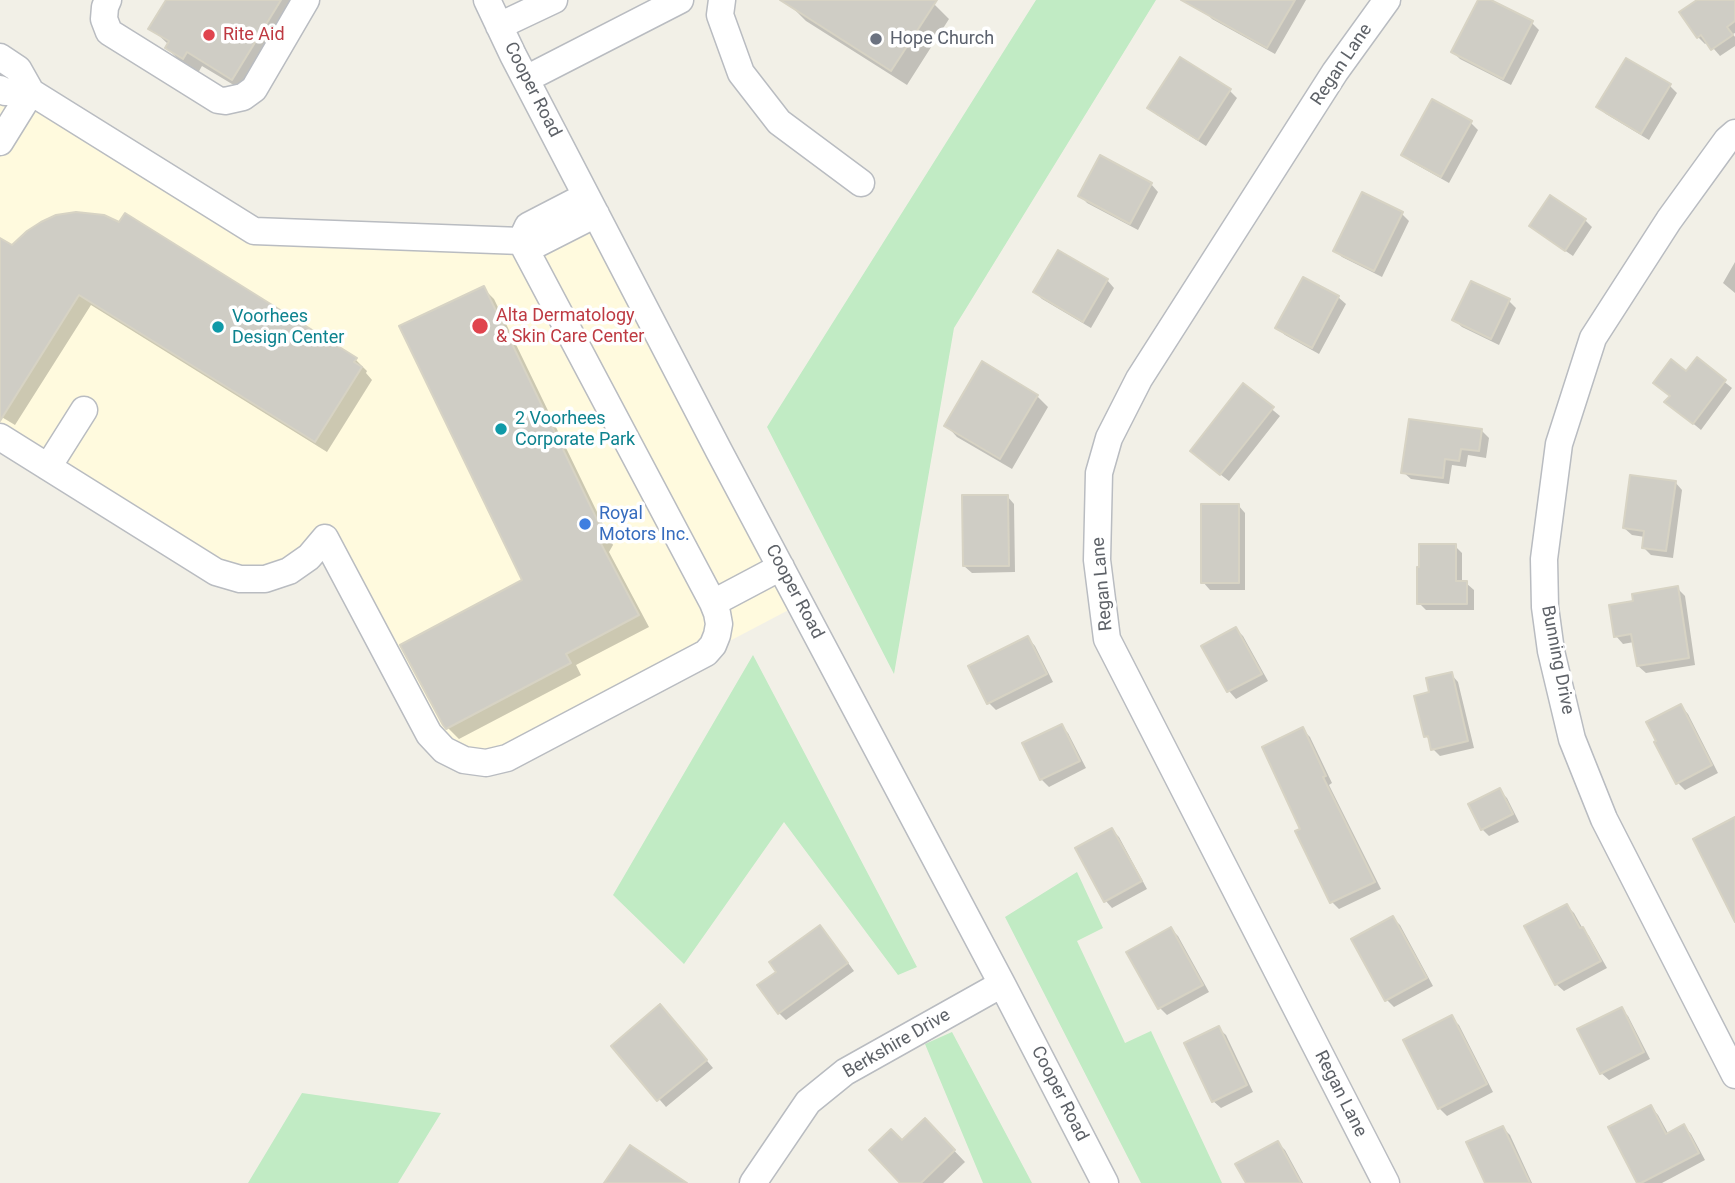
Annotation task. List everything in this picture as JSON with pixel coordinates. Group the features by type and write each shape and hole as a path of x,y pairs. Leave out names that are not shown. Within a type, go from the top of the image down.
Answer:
{"street":[{"path":"106,1 104,19 109,32 218,100 225,100 239,98 254,89 306,0"},
{"name":"Cooper Road","path":"487,0 591,205 1002,984 1104,1183"},
{"path":"499,26 554,0"},
{"path":"526,79 680,0"},
{"path":"722,0 720,15 741,73 779,122 861,183"},
{"name":"Regan Lane","path":"1386,1183 1107,639 1097,560 1099,473 1109,438 1139,379 1335,72 1387,0"},
{"path":"0,57 18,69 31,92 254,232 521,241 535,246 591,205"},
{"path":"0,89 5,92 31,92"},
{"path":"0,142 31,92"},
{"name":"Bunning Drive","path":"1735,132 1669,220 1593,338 1559,444 1544,559 1545,607 1551,651 1572,739 1604,820 1735,1074"},
{"path":"0,437 216,572 240,579 265,579 289,571 309,557 325,538 429,734 444,750 464,760 485,763 507,758 706,653 718,635 719,624 713,603 521,241"},
{"path":"48,467 84,410"},
{"path":"713,603 781,567"},
{"name":"Berkshire Drive","path":"753,1183 808,1102 845,1072 1002,984"}],"shaded area":[{"path":"0,57 254,231 521,241 586,196 800,604 507,758 444,750 325,539 309,557 240,579 0,437"}],"green space":[{"path":"1036,0 1156,0 954,328 894,674 767,427"},
{"path":"753,655 917,967 898,975 784,822 684,964 613,895"},
{"path":"1077,872 1103,928 1077,941 1125,1043 1151,1031 1222,1183 1141,1183 1005,917"},
{"path":"952,1032 1032,1183 983,1183 925,1044"},
{"path":"302,1093 441,1113 398,1183 248,1183"}],"building":[{"name":"Rite Aid","path":"166,0 281,0 232,80 187,52 183,59 165,48 169,41 148,29"},
{"name":"Hope Church","path":"780,0 937,0 891,71"},
{"path":"1181,0 1295,0 1267,48"},
{"path":"1478,0 1491,0 1533,21 1503,79 1451,52"},
{"path":"1697,0 1735,0 1735,21 1727,27 1733,35 1711,50 1701,35 1697,38 1679,12"},
{"path":"1180,57 1231,89 1198,140 1147,108"},
{"path":"1626,58 1671,84 1641,134 1596,107"},
{"path":"1432,99 1472,121 1441,177 1401,155"},
{"path":"1100,155 1152,183 1130,224 1078,196"},
{"path":"1362,192 1403,212 1374,271 1333,251"},
{"path":"1550,195 1586,219 1565,251 1529,226"},
{"name":"Voorhees Design Center","path":"76,212 104,215 119,222 125,213 357,358 354,362 362,367 315,442 79,295 0,421 0,238 12,245 41,222 56,215"},
{"path":"1058,250 1108,279 1083,322 1033,292"},
{"path":"1303,277 1339,296 1312,348 1275,328"},
{"path":"1471,281 1510,299 1491,339 1452,320"},
{"name":"2 Voorhees Corporate Park","path":"484,286 603,532 599,540 639,615 566,654 571,663 446,729 400,645 522,580 399,326"},
{"path":"1697,357 1726,380 1693,424 1664,402 1670,396 1653,383 1671,359 1686,371"},
{"path":"982,361 1038,395 1000,459 944,426"},
{"path":"1243,383 1274,407 1220,475 1190,451"},
{"path":"1409,419 1482,429 1479,451 1461,449 1459,461 1445,459 1443,478 1401,473"},
{"path":"1630,475 1676,481 1666,551 1642,548 1644,531 1623,528"},
{"path":"962,495 1008,495 1009,566 963,566"},
{"path":"1201,504 1239,504 1239,583 1201,583"},
{"path":"1419,544 1456,544 1456,581 1467,581 1467,604 1417,604"},
{"path":"1678,586 1689,658 1637,666 1631,634 1614,637 1609,605 1633,601 1632,594"},
{"path":"1236,627 1262,674 1227,692 1201,646"},
{"path":"1028,636 1047,674 987,704 968,666"},
{"path":"1452,672 1468,741 1431,750 1428,736 1424,737 1414,696 1429,692 1426,678"},
{"path":"1681,704 1712,765 1676,784 1646,722"},
{"path":"1062,724 1080,761 1040,780 1022,743"},
{"path":"1303,727 1326,776 1323,777 1375,882 1330,903 1295,831 1300,829 1262,747"},
{"path":"1500,788 1513,814 1481,830 1468,804"},
{"path":"1735,817 1735,922 1693,839"},
{"path":"1112,828 1142,881 1104,902 1075,848"},
{"path":"1567,904 1601,961 1555,985 1524,926"},
{"path":"1393,916 1427,978 1385,1001 1351,939"},
{"path":"820,925 848,963 778,1014 757,985 776,972 769,962"},
{"path":"1171,927 1203,985 1158,1009 1126,952"},
{"path":"660,1004 707,1060 657,1101 611,1046"},
{"path":"1622,1007 1644,1052 1600,1074 1577,1029"},
{"path":"1452,1015 1487,1084 1438,1109 1403,1040"},
{"path":"1219,1026 1247,1085 1212,1102 1184,1043"},
{"path":"1651,1105 1666,1134 1684,1124 1699,1153 1637,1183 1608,1127"},
{"path":"925,1118 955,1150 921,1183 900,1183 869,1150 891,1129 902,1140"},
{"path":"1503,1126 1530,1183 1485,1183 1466,1142"},
{"path":"1278,1141 1301,1183 1246,1183 1235,1164"},
{"path":"630,1145 687,1183 604,1183"}],"place":[{"name":"Rite Aid","path":"209,35"},
{"name":"Hope Church","path":"876,39"},
{"name":"Alta Dermatology & Skin Care Center","path":"480,326"},
{"name":"Voorhees Design Center","path":"218,327"},
{"name":"2 Voorhees Corporate Park","path":"501,429"},
{"name":"Royal Motors Inc.","path":"585,524"}]}
